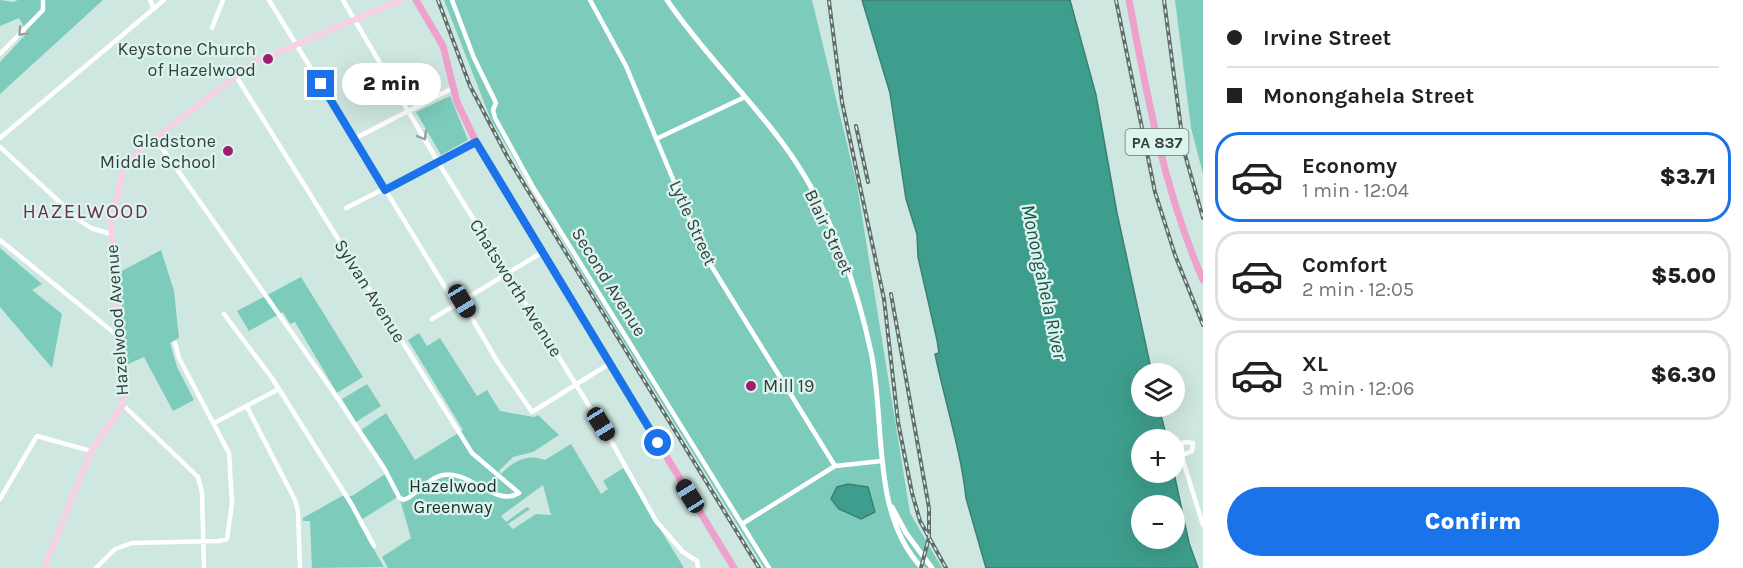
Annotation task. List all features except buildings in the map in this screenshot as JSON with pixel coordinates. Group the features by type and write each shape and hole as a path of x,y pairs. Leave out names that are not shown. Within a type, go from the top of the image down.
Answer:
{"main road":[{"name":"Hazelwood Avenue","path":"44,568 90,452 123,405 111,222 125,162 253,63 401,0"},
{"path":"416,0 446,55 453,88 476,142 541,253 734,568"},
{"name":"PA 837","path":"1129,0 1165,176 1181,227 1203,280"}],"street":[{"path":"0,54 43,10 43,0"},
{"path":"150,0 154,9"},
{"path":"0,139 164,0"},
{"path":"212,28 223,0"},
{"path":"269,0 456,305"},
{"name":"Chatsworth Avenue","path":"343,0 438,162 577,385 656,521 683,552 697,561 698,568"},
{"name":"Second Avenue","path":"452,0 474,58 496,103 493,114 500,128 544,206 769,568"},
{"name":"Lytle Street","path":"590,0 617,46 704,254 835,466"},
{"name":"Blair Street","path":"667,0 791,155 841,251 872,354 882,461 892,507 906,548 922,568"},
{"name":"Sylvan Avenue","path":"155,138 332,390 384,468 399,497 403,500 408,498 440,475 447,474 460,477 504,497 519,493 472,453 236,76"},
{"path":"354,139 453,88"},
{"path":"656,139 745,97"},
{"path":"346,208 476,142"},
{"path":"0,147 80,220 91,228 111,234"},
{"path":"0,240 118,336"},
{"path":"432,319 541,253"},
{"path":"462,301 497,361 532,412 609,364"},
{"path":"224,314 279,389 352,505 374,546"},
{"path":"96,568 122,545 227,539 232,503 229,453 179,358 175,343"},
{"path":"214,423 279,389"},
{"path":"123,405 198,477 201,492 204,568"},
{"path":"247,407 298,512 300,568"},
{"path":"0,499 37,436 90,452"},
{"path":"742,524 835,466 882,461"},
{"path":"1185,469 1203,525"},
{"name":"Blair Street","path":"892,507 906,533 932,568"}],"green space":[{"path":"0,0 13,2 18,0 103,0 0,94 0,62 27,33 19,18 0,26"},
{"path":"444,0 812,0 857,185 910,513 942,568 764,568 595,295 491,120"},
{"path":"1175,0 1203,0 1203,174 1191,128"},
{"path":"450,96 468,140 441,155 416,112"},
{"path":"0,248 42,284 32,290 62,314 52,368 0,307"},
{"path":"161,250 174,291 179,338 170,343 177,367 194,400 173,411 144,357 126,365 120,272"},
{"path":"301,277 363,377 337,393 295,322 290,324 283,312 249,331 237,311"},
{"name":"Hazelwood Greenway","path":"419,333 427,346 440,338 477,396 487,390 500,411 534,417 538,415 559,435 533,452 513,457 499,471 501,474 521,460 533,457 545,460 571,444 601,494 608,489 603,481 623,468 684,568 388,568 382,557 411,538 399,496 358,522 384,567 312,568 310,521 303,521 303,518 342,496 352,496 388,472 361,430 386,413 415,460 463,430 408,340","holes":["543,485 551,515 536,514 513,529 508,524 530,509 527,507 506,522 501,516"]},
{"path":"367,384 381,406 356,422 342,399"}],"water":[{"name":"Monongahela River","path":"862,0 1070,0 1096,95 1117,213 1150,363 1131,363 1131,417 1162,417 1164,429 1131,429 1131,483 1176,483 1179,495 1131,495 1131,549 1185,549 1185,524 1198,568 986,568 966,498 957,444 935,354 939,353 918,257 917,234 906,199 890,93"},
{"path":"848,484 868,487 875,512 861,519 839,509 831,499 837,487"}],"railway":[{"path":"438,0 470,86 508,158 759,568"},
{"path":"1116,0 1155,192 1175,255 1203,325"},
{"path":"1164,0 1184,151 1203,218"},
{"path":"829,1 842,102 884,299 898,422 912,493 920,521 946,568"},
{"path":"856,126 868,182"},
{"path":"891,294 929,508 929,537 921,568"}],"place":[{"name":"Keystone Church of Hazelwood","path":"268,59"},
{"name":"Gladstone Middle School","path":"228,151"},
{"name":"Mill 19","path":"751,386"}],"district":[{"name":"HAZELWOOD","path":"86,211"}],"route":[{"path":"321,84 385,190 476,142 541,253 658,443"}]}
